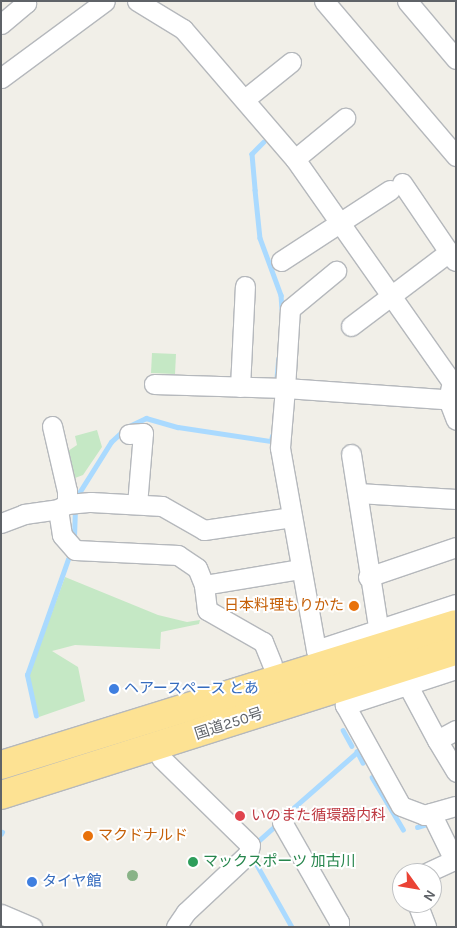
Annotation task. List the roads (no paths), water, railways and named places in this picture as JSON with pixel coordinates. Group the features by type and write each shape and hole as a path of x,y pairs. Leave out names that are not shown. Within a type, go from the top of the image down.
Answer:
{"highway":[{"name":"国道250号","path":"1,765 456,624"},
{"path":"65,746 170,698 316,650"},
{"name":"国道250号","path":"1,796 456,651"},
{"path":"85,770 191,753 345,705"}],"street":[{"path":"1,24 26,3 24,1"},
{"path":"1,78 104,1"},
{"path":"137,1 183,30 295,159 452,382 452,400 456,420"},
{"path":"324,1 456,156"},
{"path":"407,1 456,59"},
{"path":"245,100 291,62"},
{"path":"295,159 345,118"},
{"path":"281,260 396,186 452,257 392,296 351,326"},
{"path":"336,271 290,309 280,388 280,448 316,650 379,632 456,604"},
{"path":"240,387 245,286"},
{"path":"154,384 172,390 240,387 280,388 452,400"},
{"path":"130,434 143,433 137,504"},
{"path":"59,436 67,491 62,506 62,535 75,550 178,555 197,568 204,585 207,610 263,642 272,664"},
{"path":"351,454 358,492 368,577 379,632"},
{"path":"358,492 456,499"},
{"path":"1,523 24,514 62,506 137,504 162,506 204,530 292,517"},
{"path":"368,577 456,547"},
{"path":"204,585 301,569"},
{"path":"442,866 455,860 433,818 401,806 345,705 456,669"},
{"path":"407,684 456,772"},
{"path":"437,740 456,730"},
{"path":"161,758 250,845 248,854 186,912 176,927"},
{"path":"433,818 456,806"},
{"path":"282,822 339,922 339,927"},
{"path":"424,913 426,927"},
{"path":"1,914 32,927"}],"waterway":[{"path":"264,142 252,154 260,238 281,295 282,309"},
{"path":"276,384 278,359"},
{"path":"79,493 111,442 127,427 146,418 178,427 271,441 272,436"},
{"path":"74,537 75,513"},
{"path":"36,716 27,675 68,559"},
{"path":"343,730 352,746"},
{"path":"357,751 363,763"},
{"path":"282,818 357,752"},
{"path":"372,777 403,829"},
{"path":"417,827 430,823"},
{"path":"255,844 277,824"},
{"path":"252,856 292,927"}],"place":[{"name":"日本料理もりかた","path":"354,606"},
{"name":"ヘアースペース とあ","path":"114,689"},
{"name":"いのまた循環器内科","path":"240,816"},
{"name":"マクドナルド","path":"88,836"},
{"name":"マックスポーツ 加古川","path":"193,862"},
{"name":"タイヤ館","path":"32,882"}]}
